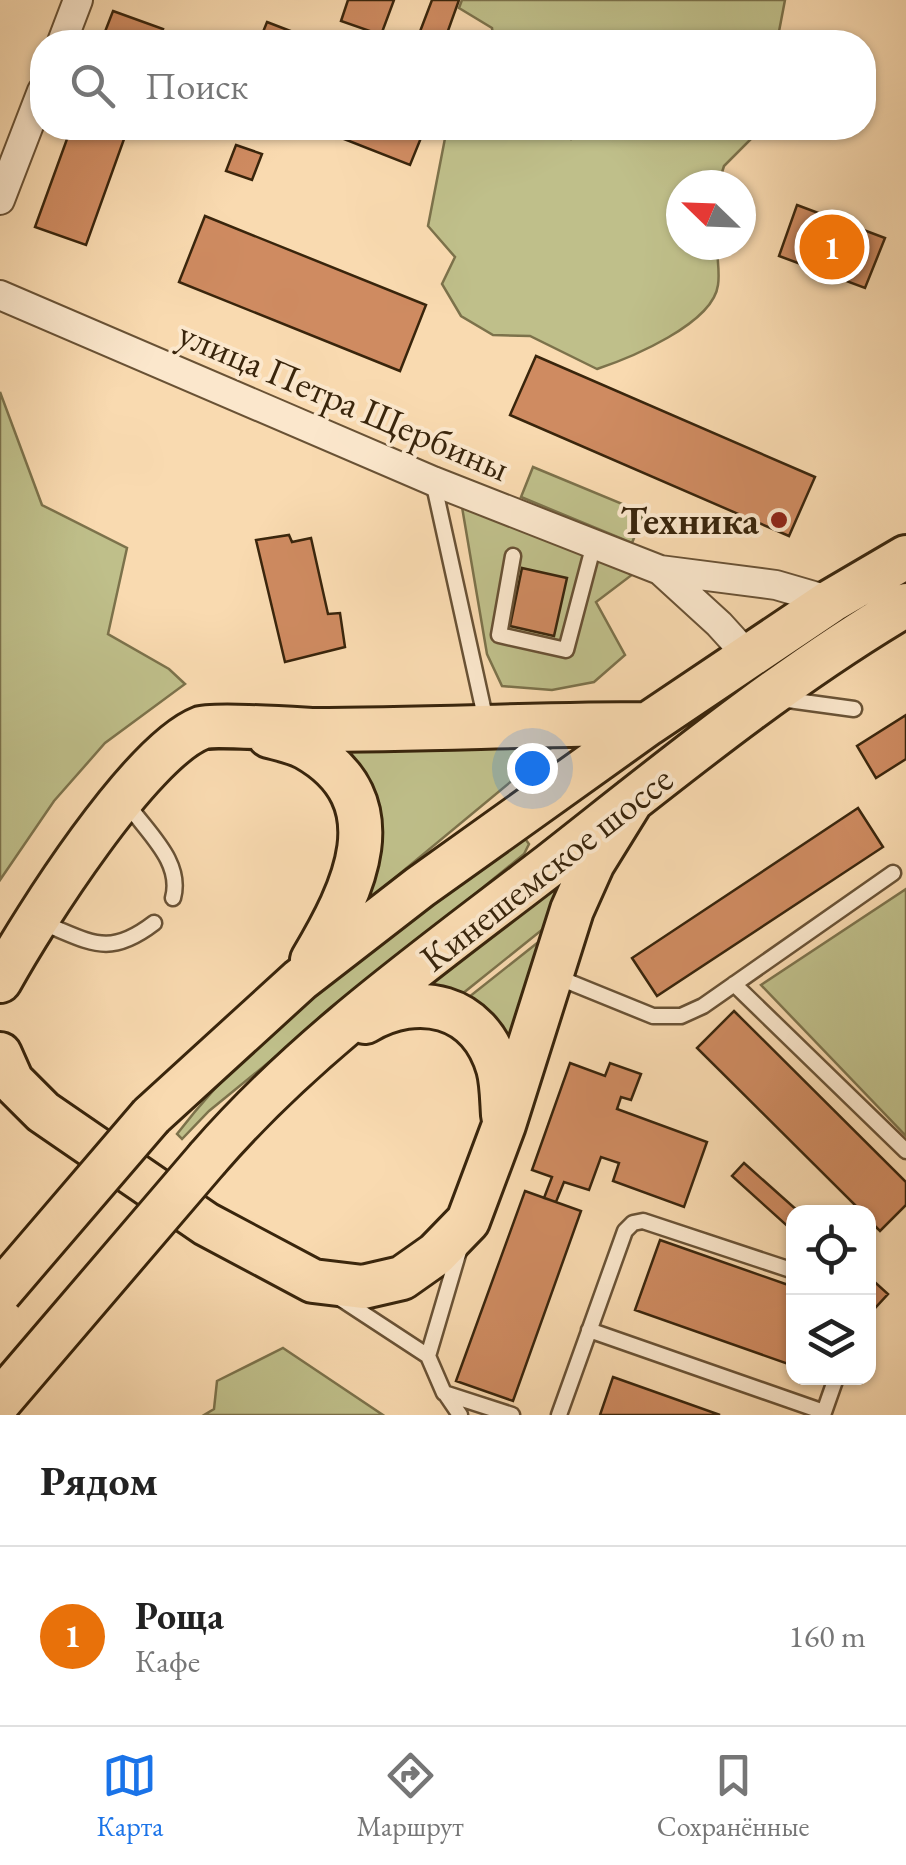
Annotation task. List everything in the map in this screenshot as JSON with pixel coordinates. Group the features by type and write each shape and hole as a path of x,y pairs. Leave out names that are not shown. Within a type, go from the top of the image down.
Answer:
{"main road":[{"path":"0,1292 150,1116 300,980 420,887 648,724 831,601 906,557"},
{"name":"Кинешемское шоссе","path":"0,1401 250,1109 313,1053 632,800 866,628 906,605"},
{"path":"0,981 36,920 124,798 156,758 202,727 648,724"},
{"path":"249,729 306,748 342,778 360,818 357,872 340,914 300,980"},
{"path":"0,1054 12,1081 42,1112 206,1224 313,1281 363,1287 402,1278 436,1254 468,1222 504,1124 572,910 593,863 632,800"},
{"path":"313,1053 389,1008 422,1003 446,1008 472,1026 489,1047 498,1069 504,1124"}],"street":[{"path":"67,30 78,0"},
{"path":"0,200 30,123"},
{"name":"улица Петра Щербины","path":"0,295 433,481 660,570 776,585 831,601"},
{"name":"улица Петра Щербины","path":"660,570 749,657"},
{"path":"0,1102 42,1112"}],"lane":[{"path":"433,481 487,726"},
{"path":"512,556 499,634 566,650 594,544"},
{"path":"770,697 854,709"},
{"path":"124,798 172,865 176,883 173,898"},
{"path":"552,975 654,1016 681,1016 703,1006 894,873"},
{"path":"36,920 104,946 135,937 154,922"},
{"path":"734,984 906,1151"},
{"path":"559,1415 625,1231 633,1223 643,1221 786,1268"},
{"path":"428,1356 468,1222"},
{"path":"313,1281 428,1356 444,1392 460,1415"},
{"path":"590,1330 823,1413 833,1385"},
{"path":"444,1392 512,1415"}],"green space":[{"path":"462,0 785,0 779,30 492,30 459,8"},
{"path":"445,140 750,140 723,170 666,170 666,260 718,260 719,280 713,299 702,313 668,337 629,357 597,369 530,336 493,335 461,316 442,284 455,257 428,226"},
{"path":"0,392 42,505 127,548 108,634 169,669 185,684 105,743 54,801 0,880"},
{"path":"533,467 644,513 632,543 521,497"},
{"path":"462,507 637,571 596,602 625,655 594,682 552,690 502,686 487,654"},
{"path":"332,739 555,745 362,905"},
{"path":"521,833 529,844 524,854 209,1111 182,1139 177,1134 253,1049 295,1010"},
{"path":"561,876 543,929 462,994 428,984"},
{"path":"906,889 906,1136 761,985"},
{"path":"546,936 509,1057 469,997"},
{"path":"283,1348 383,1415 204,1415 214,1409 217,1381"}],"building":[{"path":"348,0 394,0 383,30 367,30 341,21"},
{"path":"432,0 459,0 448,30 421,30"},
{"path":"113,11 163,29 163,30 106,30"},
{"path":"267,22 288,30 264,30"},
{"path":"67,140 124,140 86,245 35,227"},
{"path":"346,140 420,140 410,165"},
{"path":"236,145 262,154 252,180 226,171"},
{"path":"797,205 885,238 865,288 779,256"},
{"path":"205,216 426,305 400,371 179,282"},
{"path":"536,356 815,477 789,536 510,415"},
{"path":"289,535 292,542 311,538 328,614 340,613 345,647 285,662 256,540"},
{"path":"522,568 567,578 554,636 510,626"},
{"path":"906,715 906,759 876,778 857,746"},
{"path":"858,808 883,847 657,996 632,958"},
{"path":"734,1011 906,1182 906,1205 880,1231 876,1227 876,1205 855,1205 697,1048"},
{"path":"570,1063 605,1076 610,1063 641,1074 631,1100 621,1097 617,1109 707,1142 684,1207 613,1181 619,1163 601,1157 589,1190 564,1182 556,1202 544,1198 552,1177 532,1170"},
{"path":"744,1163 791,1205 786,1205 786,1225 732,1176"},
{"path":"525,1191 581,1211 513,1401 456,1381"},
{"path":"660,1240 786,1284 786,1363 635,1310"},
{"path":"876,1283 888,1294 876,1307"},
{"path":"613,1377 720,1415 600,1415"}],"place":[{"name":"Роща","path":"832,247"},
{"name":"Техника","path":"779,520"}]}
